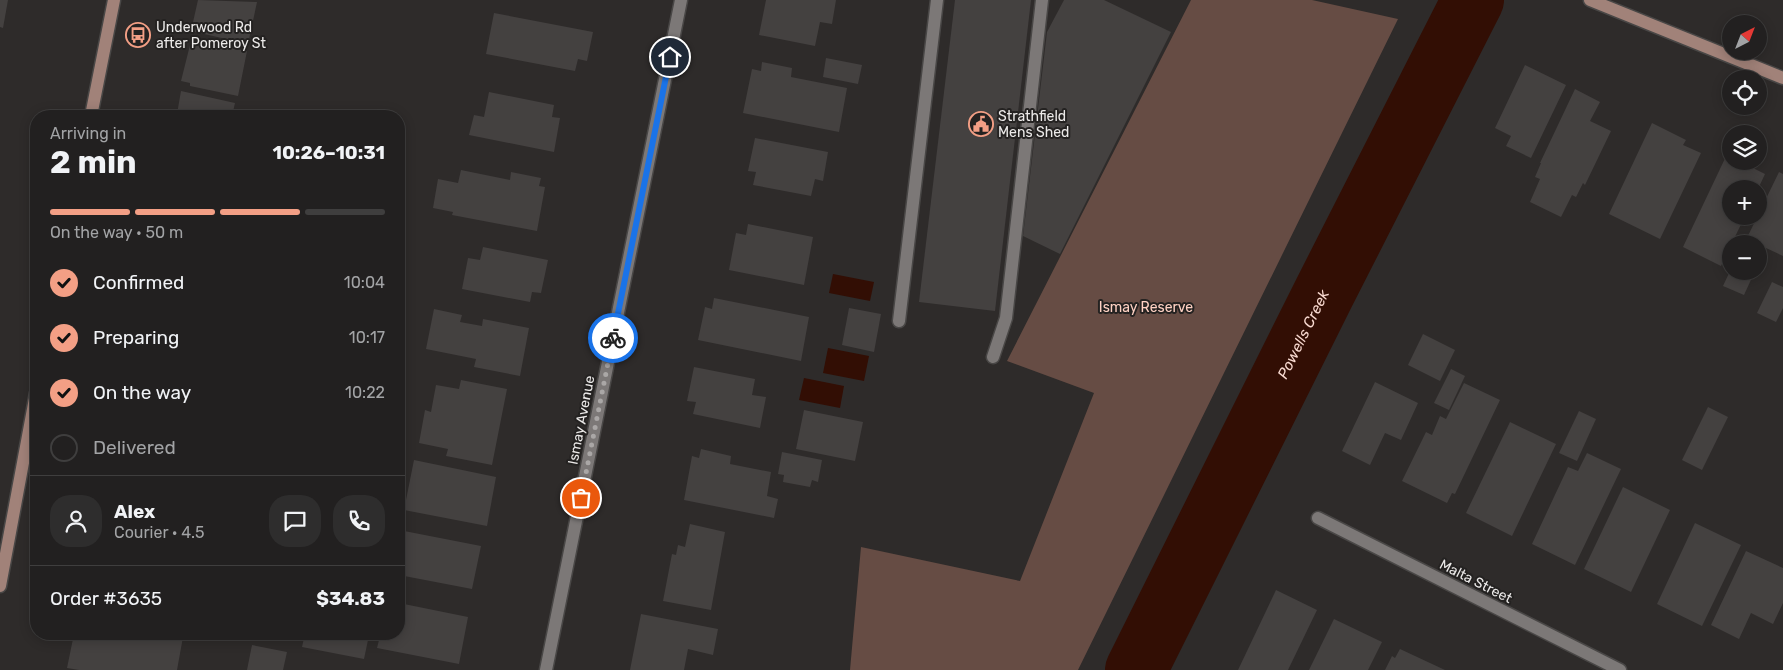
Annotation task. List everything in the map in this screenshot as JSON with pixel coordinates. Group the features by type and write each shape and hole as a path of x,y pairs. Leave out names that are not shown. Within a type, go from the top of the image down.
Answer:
{"main road":[{"path":"92,110 114,0"},
{"path":"1590,0 1783,78"},
{"path":"0,586 30,426"}],"street":[{"name":"Ismay Avenue","path":"546,670 681,0"},
{"path":"900,321 937,0"},
{"path":"993,357 1006,318 1042,0"},
{"name":"Malta Street","path":"1318,518 1620,670"}],"green space":[{"name":"Ismay Reserve","path":"1191,0 1312,0 1398,19 1078,670 850,670 861,547 1020,581 1094,393 1007,361"}],"shaded area":[{"path":"833,274 874,282 870,301 829,293"},
{"path":"828,348 869,356 864,381 823,373"},
{"path":"804,378 844,386 840,408 799,400"}],"building":[{"path":"0,0 8,0 3,28 0,27"},
{"path":"198,0 257,2 248,44 191,31"},
{"path":"766,0 836,0 832,24 820,22 815,46 759,35"},
{"path":"955,0 1031,0 995,311 919,302"},
{"path":"1064,0 1104,0 1171,32 1060,254 1023,236 1047,32"},
{"path":"494,13 593,32 587,61 578,59 575,71 486,54"},
{"path":"191,41 247,51 238,96 190,86 190,83 181,81"},
{"path":"826,58 862,65 858,84 823,77"},
{"path":"762,62 792,68 791,77 847,88 839,132 743,113 752,69 761,71"},
{"path":"1525,65 1566,85 1531,158 1506,146 1511,136 1495,128"},
{"path":"1575,89 1600,102 1590,121 1611,131 1585,185 1583,183 1576,197 1572,195 1561,217 1530,202 1540,179 1535,177 1540,163"},
{"path":"181,91 235,103 233,110 178,110"},
{"path":"489,92 554,105 552,117 560,118 554,152 469,135 474,115 484,117"},
{"path":"1652,123 1686,140 1683,145 1701,153 1660,239 1609,214"},
{"path":"755,138 828,152 823,181 815,179 811,196 753,185 756,172 748,171"},
{"path":"1722,165 1722,170 1757,170 1765,174 1762,180 1722,180 1722,225 1741,225 1736,235 1722,235 1721,266 1683,247"},
{"path":"461,170 510,180 511,172 541,178 539,186 545,187 537,231 452,215 453,212 433,208 438,179 458,183"},
{"path":"1779,172 1783,174 1783,256 1767,248 1767,235 1748,235 1753,225 1767,225 1767,197"},
{"path":"748,224 813,237 804,285 729,270 736,233 746,235"},
{"path":"483,247 548,260 541,293 532,292 530,302 462,289 468,258 480,260"},
{"path":"1726,280 1751,280 1744,295 1723,286"},
{"path":"1772,282 1783,287 1783,308 1776,322 1757,313"},
{"path":"714,298 809,317 801,361 698,340 705,307 712,309"},
{"path":"849,308 881,314 874,352 842,345"},
{"path":"434,309 462,315 460,322 482,326 483,319 529,328 520,376 474,367 476,359 426,349"},
{"path":"1423,334 1455,350 1440,381 1408,365"},
{"path":"694,367 755,379 752,395 766,397 760,428 693,414 696,402 687,401"},
{"path":"1451,369 1465,376 1449,410 1434,403"},
{"path":"461,380 507,389 492,465 446,456 448,449 419,443 425,410 431,412 436,385 459,389"},
{"path":"1375,382 1418,403 1401,440 1385,433 1370,465 1342,451"},
{"path":"1464,383 1500,400 1455,494 1452,493 1447,503 1402,481 1426,432 1432,435 1440,416 1446,419"},
{"path":"1708,407 1728,417 1702,470 1682,460"},
{"path":"804,410 863,422 855,461 796,449"},
{"path":"1579,411 1596,419 1577,461 1559,453"},
{"path":"1510,422 1556,444 1512,536 1466,513"},
{"path":"701,449 731,456 730,464 771,472 767,496 778,499 774,518 684,500 692,456 699,458"},
{"path":"782,452 822,460 818,482 812,480 810,487 783,482 784,475 778,474"},
{"path":"1587,453 1621,469 1575,565 1532,544 1568,467 1578,471"},
{"path":"414,460 496,477 487,526 405,510"},
{"path":"1623,487 1670,510 1631,592 1584,569"},
{"path":"1695,523 1741,545 1702,626 1657,604"},
{"path":"690,524 725,532 711,610 663,601 672,554 676,555 678,545 685,547"},
{"path":"405,531 481,546 472,589 405,576"},
{"path":"1746,551 1783,568 1783,603 1773,624 1751,613 1739,639 1711,625"},
{"path":"1276,590 1317,610 1288,670 1238,670"},
{"path":"405,604 468,617 459,664 377,648 379,640 405,640"},
{"path":"641,614 718,629 713,655 688,649 684,670 630,670"},
{"path":"1334,619 1382,642 1368,670 1309,670"},
{"path":"73,640 182,640 177,670 79,670 67,668"},
{"path":"304,640 368,640 364,659 302,647"},
{"path":"252,645 287,652 283,670 247,670"},
{"path":"1400,649 1445,670 1385,670 1392,656 1395,658"}],"waterway":[{"name":"Powells Creek","path":"1136,670 1473,0"}],"way so far":[{"path":"581,498 613,338"}],"place":[{"name":"Underwood Rd after Pomeroy St","path":"138,35"},
{"name":"Strathfield Mens Shed","path":"981,124"}],"route":[{"path":"613,338 670,57"}]}
